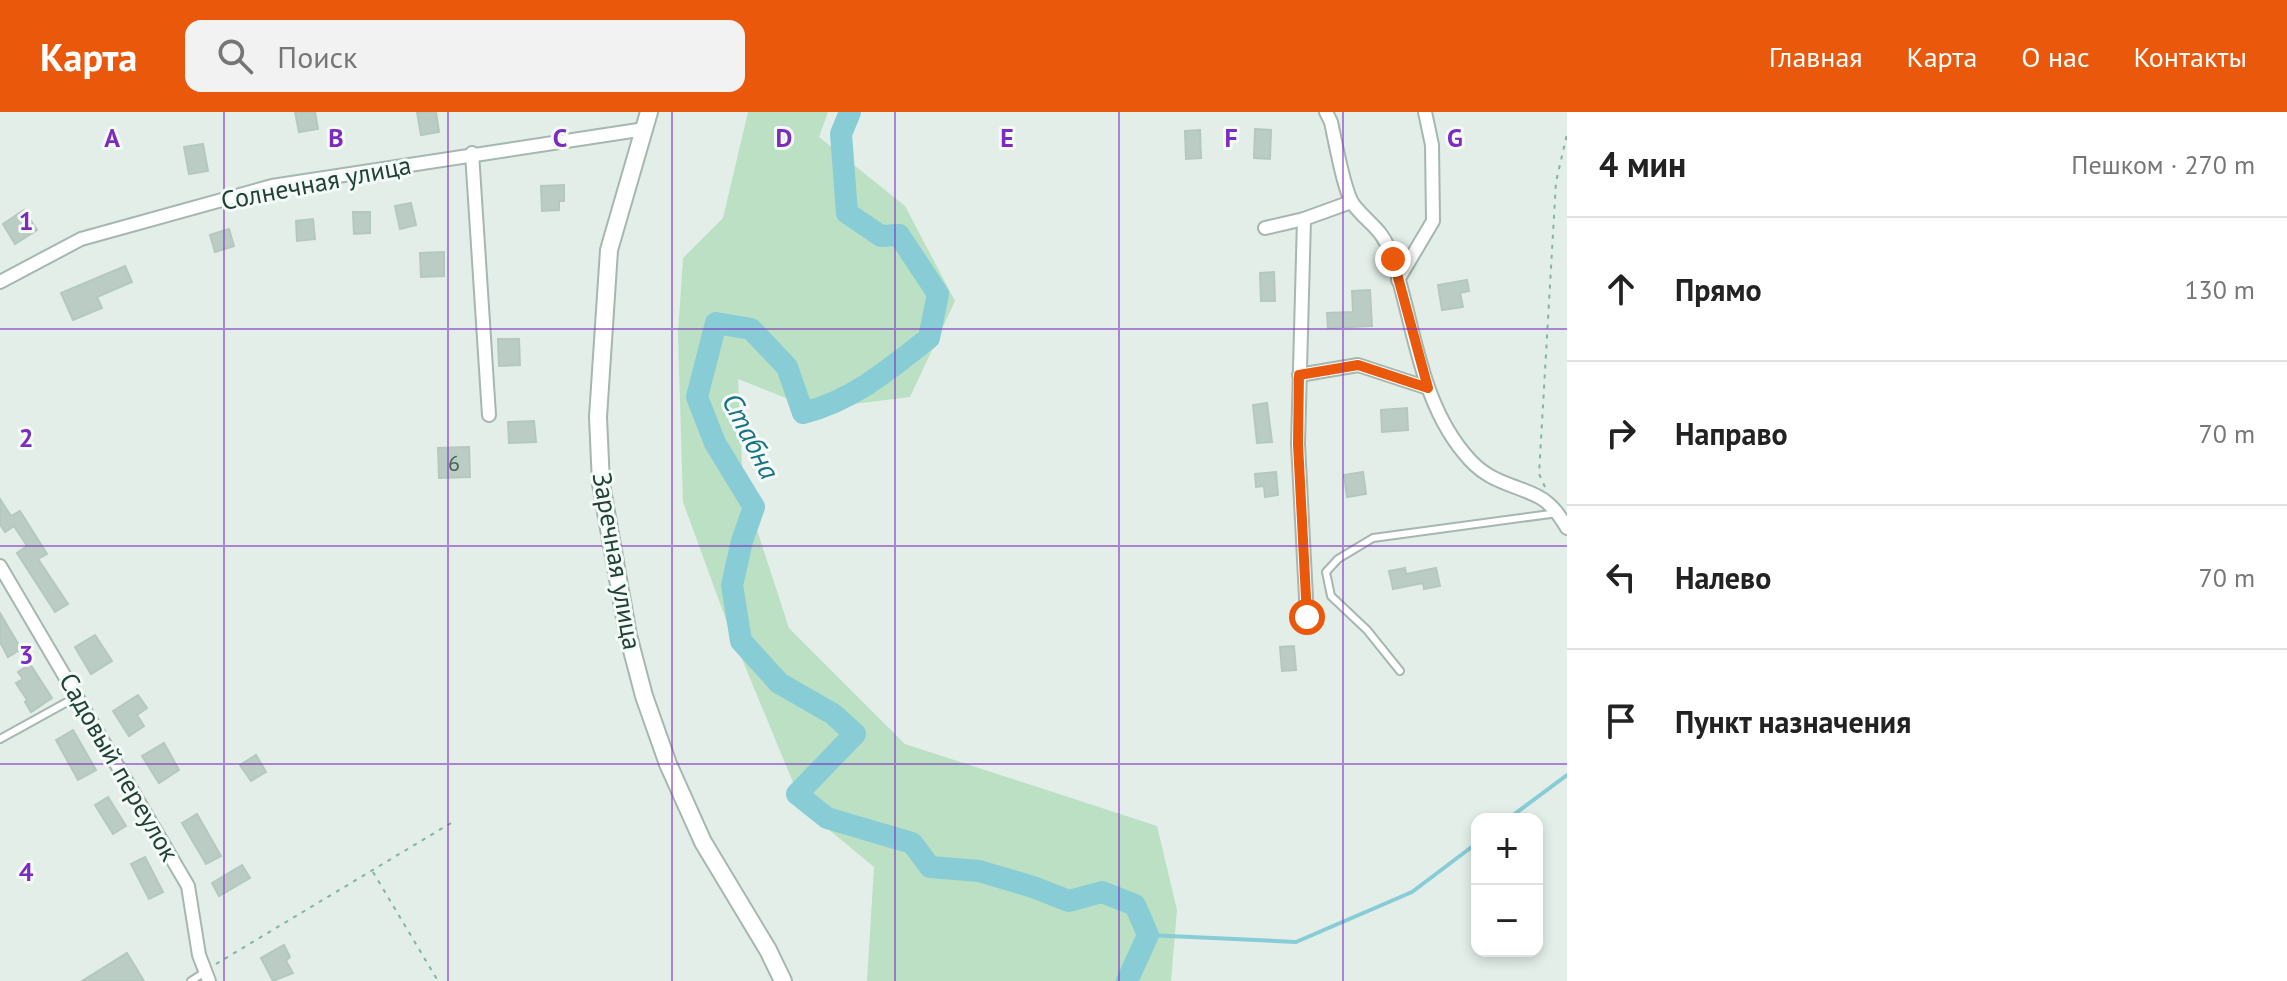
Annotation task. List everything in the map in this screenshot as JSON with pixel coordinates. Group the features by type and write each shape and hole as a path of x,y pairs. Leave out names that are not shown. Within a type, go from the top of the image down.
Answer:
{"street":[{"path":"1326,112 1351,202 1383,234 1431,399 1469,460 1490,477 1540,497 1562,512 1567,528"},
{"path":"1398,280 1433,221 1432,145 1425,112"},
{"name":"Солнечная улица","path":"0,282 81,239 258,190 647,120"},
{"name":"Заречная улица","path":"647,120 609,250 598,417 601,484 614,571 644,696 668,764 703,842 768,950 783,981"},
{"path":"472,153 489,415"},
{"path":"1265,228 1304,219 1351,202"},
{"path":"1304,219 1298,444 1307,617"},
{"path":"1299,375 1358,365 1428,388"},
{"name":"Садовый переулок","path":"0,566 188,886 199,955 207,976"}],"lane":[{"path":"1400,671 1367,630 1331,596 1326,572 1338,559 1373,538 1562,512"},
{"path":"0,739 78,696"},
{"path":"191,981 207,976"}],"path":[{"path":"1545,487 1539,474 1556,182 1567,134"},
{"path":"207,976 231,953 456,820"},
{"path":"373,871 438,981"}],"green space":[{"path":"748,112 828,112 819,137 905,206 955,301 910,397 814,409 738,379 743,487 789,628 905,744 1157,826 1177,910 1171,981 867,981 874,867 804,809 728,625 683,502 678,334 683,258 723,218"}],"building":[{"path":"295,112 315,112 318,129 299,132"},
{"path":"417,112 436,112 439,132 421,135"},
{"path":"1255,129 1271,130 1270,159 1254,158"},
{"path":"1200,130 1201,158 1186,159 1185,131"},
{"path":"203,144 208,171 189,174 184,147"},
{"path":"564,185 564,201 559,201 559,210 542,211 541,186"},
{"path":"411,203 416,225 400,229 395,206"},
{"path":"24,210 37,230 15,244 3,224"},
{"path":"353,212 370,212 370,233 354,234"},
{"path":"313,219 315,239 297,241 296,221"},
{"path":"229,229 234,246 215,252 210,235"},
{"path":"444,252 444,276 421,277 420,253"},
{"path":"125,266 132,282 97,297 102,308 73,320 61,293"},
{"path":"1274,272 1275,301 1261,301 1260,273"},
{"path":"1467,280 1469,291 1460,293 1463,307 1442,310 1438,285"},
{"path":"1370,290 1372,326 1328,328 1327,313 1353,312 1352,291"},
{"path":"498,339 519,339 520,365 499,366"},
{"path":"1267,403 1272,442 1257,443 1253,405"},
{"path":"1407,408 1408,430 1382,432 1381,410"},
{"path":"534,421 536,442 509,443 508,422"},
{"path":"469,447 470,477 439,478 438,448"},
{"path":"1276,472 1278,495 1265,497 1264,486 1256,487 1255,474"},
{"path":"1363,472 1366,494 1347,497 1344,475"},
{"path":"0,499 11,516 20,511 47,554 38,559 68,604 55,612 17,553 27,546 14,526 5,532 0,524"},
{"path":"1405,568 1406,574 1436,568 1440,586 1424,589 1423,583 1393,589 1389,571"},
{"path":"0,613 21,649 8,657 0,642"},
{"path":"95,635 112,661 91,674 75,647"},
{"path":"1294,646 1296,670 1282,671 1280,647"},
{"path":"30,664 52,698 31,712 16,683 23,679 18,672"},
{"path":"138,695 147,708 137,715 144,726 129,736 113,711"},
{"path":"73,730 96,770 78,780 56,740"},
{"path":"164,743 179,770 159,783 142,756"},
{"path":"256,755 266,772 251,781 240,765"},
{"path":"108,797 126,826 113,834 95,805"},
{"path":"197,814 221,856 206,864 182,823"},
{"path":"145,857 163,892 149,899 131,864"},
{"path":"242,865 250,878 219,896 212,883"},
{"path":"284,945 290,957 286,961 293,973 273,981 261,958"},
{"path":"127,953 144,981 82,981"}],"waterway":[{"name":"Стабна","path":"850,112 841,134 847,213 881,236 899,235 938,294 929,338 854,392 803,413 787,367 751,329 716,323 697,397 715,443 754,507 732,585 741,641 779,683 833,714 855,734 797,794 827,818 912,843 930,867 979,871 1069,901 1102,892 1135,905 1148,935 1127,981"},
{"path":"1516,813 1567,775"},
{"path":"1148,935 1296,942 1412,892 1471,848"}],"route":[{"path":"1307,617 1298,444 1299,375 1358,365 1428,388 1393,259"}]}
